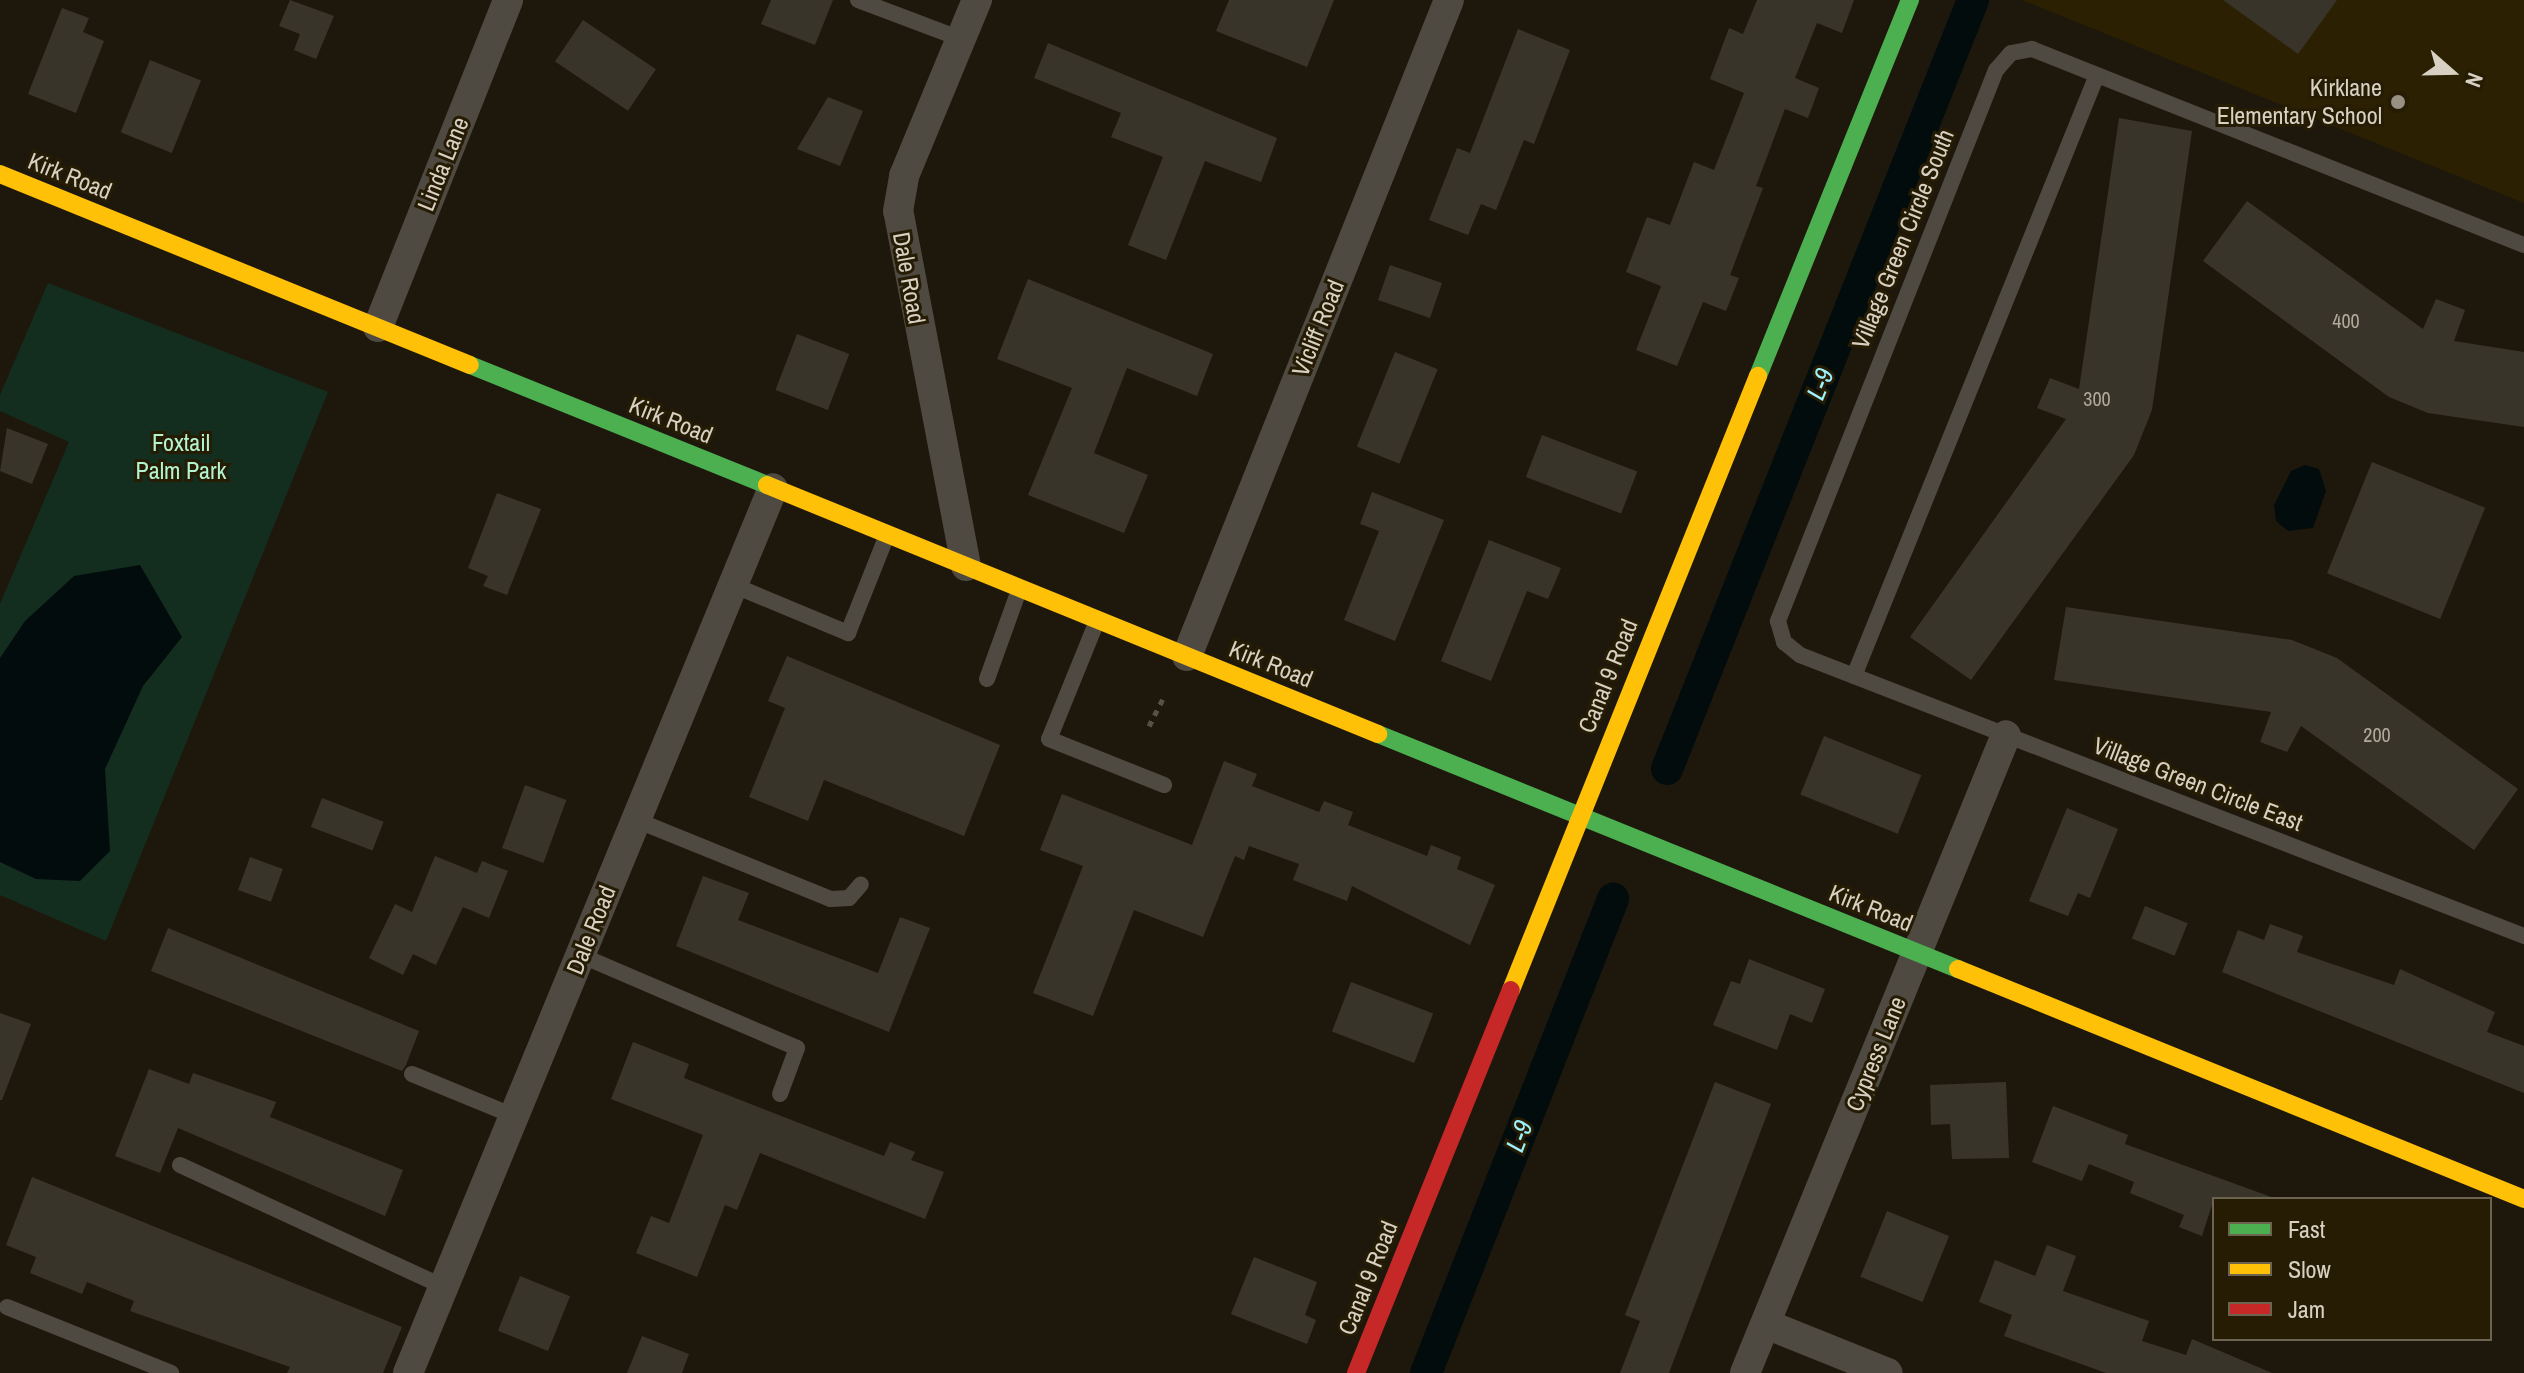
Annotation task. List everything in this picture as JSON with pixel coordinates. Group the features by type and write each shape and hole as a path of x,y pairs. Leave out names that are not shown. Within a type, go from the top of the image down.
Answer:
{"street":[{"name":"Linda Lane","path":"378,327 508,0"},
{"name":"Dale Road","path":"966,566 898,211 904,176 977,0"},
{"name":"Vicliff Road","path":"1187,656 1449,0"},
{"name":"Canal 9 Road","path":"1356,1373 1578,815 1910,0"},
{"name":"Kirk Road","path":"0,174 2524,1199"},
{"name":"Dale Road","path":"415,1371 444,1287 773,488"},
{"name":"Cypress Lane","path":"1745,1373 2006,735"},
{"path":"1766,1324 1888,1373"}],"lane":[{"path":"858,0 961,39"},
{"name":"Village Green Circle South","path":"1854,676 1800,655 1784,642 1778,621 1996,70 2011,53 2032,49 2097,75"},
{"path":"1854,676 2097,75 2524,245"},
{"path":"733,585 848,633 888,534"},
{"path":"987,679 1020,588"},
{"path":"1097,620 1049,739 1164,785"},
{"name":"Village Green Circle East","path":"1854,676 2524,936"},
{"path":"636,820 831,899 849,898 861,884"},
{"path":"580,955 797,1048 780,1094"},
{"path":"412,1074 514,1116"},
{"path":"180,1165 444,1287"},
{"path":"7,1307 171,1373"}],"path":[{"path":"1149,726 1164,697"}],"shaded area":[{"name":"Kirklane Elementary School","path":"2022,0 2524,0 2524,203"},
{"path":"2305,465 2319,469 2326,491 2313,528 2288,531 2276,521 2274,505 2291,471"},
{"path":"140,565 182,637 143,686 105,769 110,851 80,881 36,879 0,862 0,658 25,621 74,576"}],"green space":[{"name":"Foxtail Palm Park","path":"48,283 328,392 106,941 0,895 0,604 69,442 0,411 0,395"}],"building":[{"path":"290,0 334,16 316,59 294,50 300,34 279,26"},
{"path":"771,0 833,0 815,45 761,24"},
{"path":"1229,0 1334,0 1307,67 1216,31"},
{"path":"1757,0 1854,0 1842,33 1817,23 1795,78 1819,88 1808,118 1785,109 1756,186 1763,188 1730,275 1739,278 1726,311 1703,302 1677,366 1636,350 1661,286 1626,272 1647,217 1670,225 1694,162 1714,170 1744,93 1710,79 1729,28 1743,34"},
{"path":"2223,0 2337,0 2298,54"},
{"path":"62,8 89,18 83,32 104,41 76,113 28,94"},
{"path":"583,20 656,69 628,111 555,61"},
{"path":"1518,29 1570,50 1534,144 1524,140 1496,210 1481,204 1468,235 1429,220 1457,148 1470,153"},
{"path":"1048,43 1277,138 1261,182 1205,161 1166,260 1128,245 1163,157 1111,137 1121,113 1034,78"},
{"path":"150,60 201,81 172,153 121,132"},
{"path":"828,97 863,111 840,166 797,149"},
{"path":"2119,118 2192,131 2152,410 2134,455 1971,680 1910,637 2066,419 2037,408 2050,378 2079,389"},
{"path":"2247,201 2423,329 2436,299 2465,310 2454,341 2524,352 2524,427 2428,413 2389,397 2203,261"},
{"path":"1390,265 1442,283 1430,318 1378,300"},
{"path":"1028,279 1213,354 1197,396 1127,368 1094,453 1148,475 1124,533 1028,495 1072,388 997,359"},
{"path":"797,334 849,354 828,410 775,390"},
{"path":"1395,352 1438,369 1399,464 1357,447"},
{"path":"7,428 48,444 32,484 0,471"},
{"path":"1542,435 1637,472 1621,514 1526,477"},
{"path":"2372,462 2485,508 2440,619 2327,573"},
{"path":"1372,492 1444,520 1395,641 1344,620 1379,531 1360,524"},
{"path":"497,493 541,509 507,595 483,586 488,576 468,568"},
{"path":"1489,540 1561,568 1548,599 1527,591 1491,681 1441,661"},
{"path":"2066,607 2292,640 2337,658 2518,789 2474,850 2301,726 2287,752 2260,742 2271,712 2054,680"},
{"path":"787,656 1000,745 964,836 824,780 808,821 749,797 785,708 768,701"},
{"path":"1824,736 1921,775 1898,834 1800,794"},
{"path":"1224,761 1257,774 1252,786 1319,812 1324,801 1353,812 1348,825 1427,856 1431,845 1461,857 1457,869 1495,885 1470,945 1352,886 1347,901 1293,880 1299,864 1249,846 1244,860 1235,856 1203,937 1134,910 1093,1016 1033,993 1083,866 1040,850 1062,794 1192,845"},
{"path":"525,785 566,800 543,863 502,848"},
{"path":"322,798 384,822 373,851 311,827"},
{"path":"2067,808 2118,829 2090,898 2078,893 2068,916 2029,901"},
{"path":"435,856 477,873 482,861 508,871 489,918 463,907 436,965 413,954 403,975 369,958 395,904 412,912"},
{"path":"250,857 283,869 271,902 238,890"},
{"path":"703,876 749,893 738,920 878,973 900,917 930,928 889,1032 676,946"},
{"path":"2145,906 2188,923 2175,956 2132,938"},
{"path":"2270,924 2303,936 2297,952 2394,985 2400,969 2495,1012 2487,1032 2524,1046 2524,1093 2222,972 2238,930 2264,940"},
{"path":"168,928 419,1031 406,1065 402,1071 151,971"},
{"path":"1749,959 1825,989 1812,1023 1790,1014 1777,1050 1713,1025 1731,981 1740,984"},
{"path":"1351,982 1433,1014 1414,1063 1332,1031"},
{"path":"0,1013 31,1024 2,1100 0,1100"},
{"path":"633,1042 689,1064 684,1078 884,1156 890,1142 915,1152 911,1160 944,1172 925,1219 760,1153 737,1210 725,1205 697,1277 636,1253 651,1216 669,1223 703,1135 611,1099"},
{"path":"149,1069 189,1084 193,1073 276,1102 270,1117 403,1170 385,1216 178,1128 160,1173 115,1156"},
{"path":"1715,1082 1771,1104 1669,1373 1620,1373 1640,1321 1625,1315"},
{"path":"2006,1082 2009,1158 1952,1159 1950,1124 1931,1125 1930,1085"},
{"path":"2053,1106 2128,1135 2125,1144 2271,1197 2212,1197 2202,1236 2179,1227 2184,1215 2130,1193 2134,1182 2089,1164 2082,1181 2032,1162"},
{"path":"32,1177 402,1327 383,1373 287,1373 290,1367 130,1311 134,1301 87,1282 82,1294 30,1273 36,1257 6,1245"},
{"path":"1887,1211 1949,1236 1923,1302 1860,1277"},
{"path":"2047,1245 2076,1256 2063,1291 2149,1321 2142,1341 2186,1355 2192,1339 2272,1373 2106,1373 2004,1336 2012,1315 1979,1302 1995,1260 2035,1276"},
{"path":"1254,1257 1317,1282 1305,1315 1316,1320 1307,1344 1231,1314"},
{"path":"520,1276 570,1296 548,1351 498,1331"},
{"path":"642,1336 689,1354 682,1373 627,1373"}],"waterway":[{"name":"L-9","path":"1667,769 1973,0"},
{"name":"L-9","path":"1426,1373 1613,899"}],"traffic: fast":[{"path":"1758,376 1910,0"},
{"path":"470,365 767,485"},
{"path":"1378,734 1958,969"}],"traffic: slow":[{"path":"0,174 470,365"},
{"path":"1511,990 1758,376"},
{"path":"767,485 1378,734"},
{"path":"1958,969 2524,1199"}],"traffic: jam":[{"path":"1356,1373 1511,990"}],"place":[{"name":"Kirklane Elementary School","path":"2398,102"}]}
